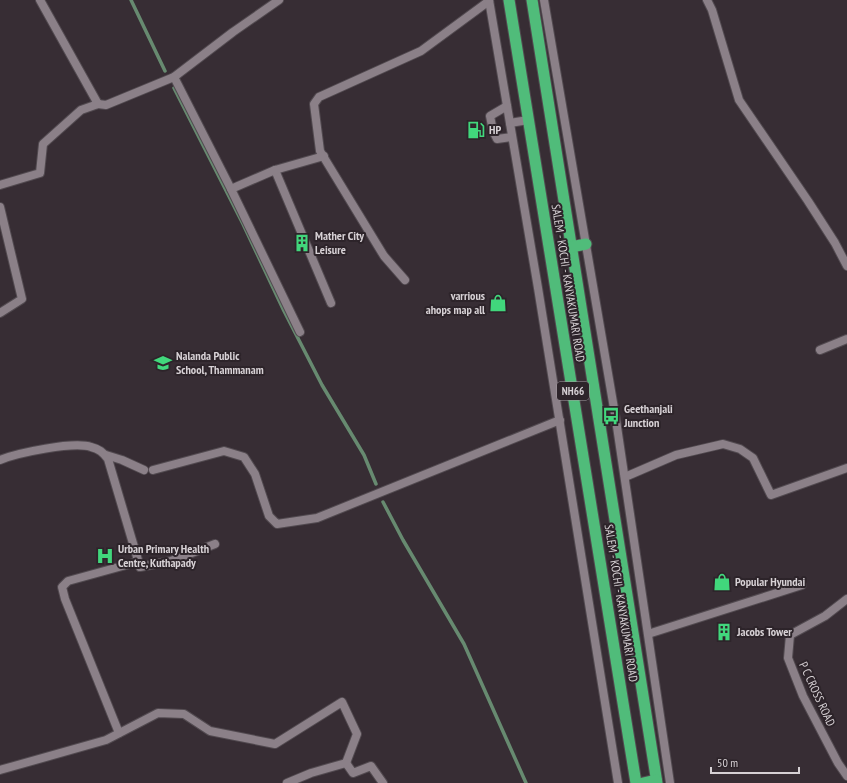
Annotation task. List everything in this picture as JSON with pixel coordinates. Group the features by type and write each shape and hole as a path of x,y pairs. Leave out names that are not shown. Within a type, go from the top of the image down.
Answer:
{"highway":[{"name":"SALEM - KOCHI - KANYAKUMARI ROAD","path":"509,0 636,783"},
{"name":"SALEM - KOCHI - KANYAKUMARI ROAD","path":"532,0 657,782"},
{"path":"571,247 586,244"},
{"path":"642,783 657,782"}],"street":[{"path":"40,0 98,104"},
{"path":"0,185 40,173 43,144 81,110 98,104 106,105 174,77 233,32 279,0"},
{"path":"544,0 625,477 670,783"},
{"path":"707,0 712,10 739,100 812,207 835,243 847,266"},
{"path":"405,280 384,256 320,151 314,104 319,97 421,51 489,1 560,420 618,783"},
{"path":"174,77 231,189 300,332"},
{"path":"507,106 490,116 493,131 497,138 512,137"},
{"path":"510,123 528,120"},
{"path":"231,189 276,170 324,156"},
{"path":"276,170 331,303"},
{"path":"0,207 22,299 0,313"},
{"path":"820,350 847,339"},
{"path":"153,470 224,451 244,457 255,474 269,516 277,524 317,518 560,420"},
{"path":"625,477 676,455 723,444 740,449 753,458 771,495 847,468"},
{"path":"0,460 22,453 73,446 89,446 102,451 108,459 137,562 140,567 171,561 215,544"},
{"path":"106,456 122,460 144,470"},
{"path":"119,733 65,599 62,587 68,581 137,562"},
{"path":"648,634 802,585"},
{"name":"P C CROSS ROAD","path":"847,599 825,616 790,635 788,658 803,696 838,763 847,776"},
{"path":"0,770 106,740 158,713 184,714 210,731 274,744 342,702 357,734 346,763"},
{"path":"288,783 311,773 346,763"},
{"path":"346,763 352,773 371,766 383,783"}],"waterway":[{"path":"131,0 165,71"},
{"path":"174,88 243,224 284,311 322,385 364,455 376,484"},
{"path":"383,502 403,540 464,644 526,783"}],"place":[{"name":"HP","path":"476,130"},
{"name":"Mather City Leisure","path":"302,243"},
{"name":"varrious ahops map all","path":"498,303"},
{"name":"Nalanda Public School, Thammanam","path":"163,363"},
{"name":"Geethanjali Junction","path":"611,416"},
{"name":"Urban Primary Health Centre, Kuthapady","path":"105,556"},
{"name":"Popular Hyundai","path":"722,582"},
{"name":"Jacobs Tower","path":"724,632"}]}
